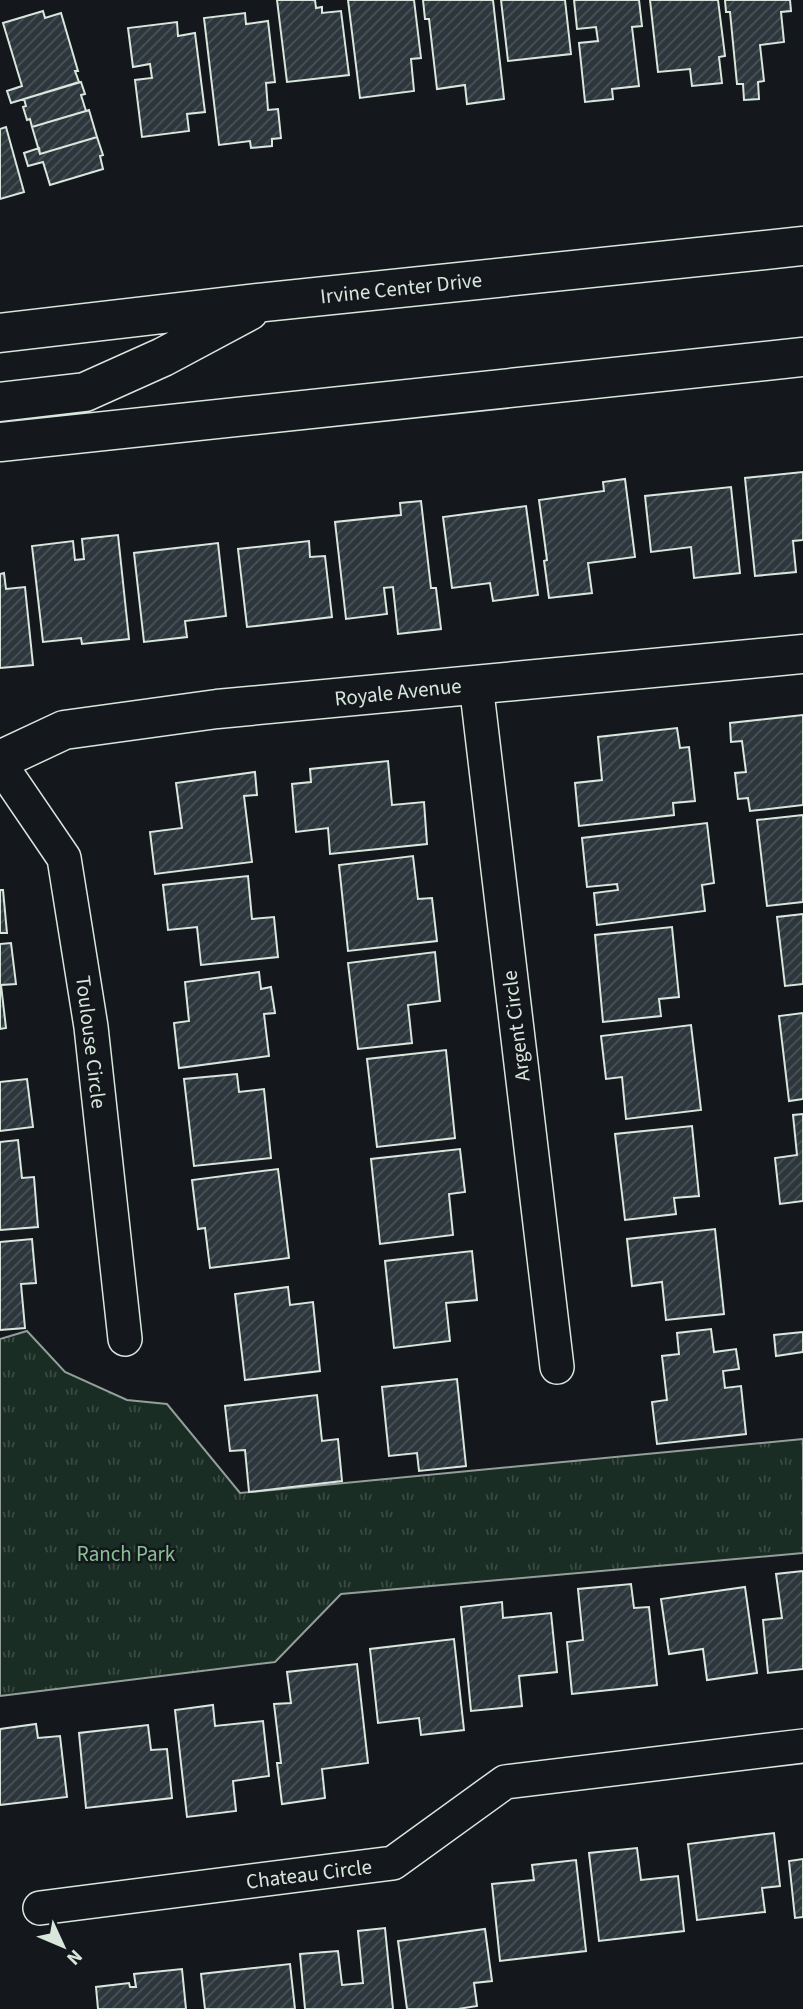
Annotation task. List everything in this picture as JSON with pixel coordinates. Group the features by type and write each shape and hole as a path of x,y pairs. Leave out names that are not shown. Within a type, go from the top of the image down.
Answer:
{"main road":[{"name":"Irvine Center Drive","path":"0,333 266,302 803,246"},
{"path":"0,402 85,392 163,357 266,302"},
{"path":"0,442 803,357"},
{"name":"Royale Avenue","path":"0,762 64,730 217,709 803,654"}],"street":[{"name":"Argent Circle","path":"476,684 557,1367"},
{"name":"Toulouse Circle","path":"0,762 64,858 91,1027 125,1339"},
{"name":"Chateau Circle","path":"40,1908 393,1863 505,1782 803,1746"}],"green space":[{"name":"Ranch Park","path":"27,1331 65,1372 127,1400 167,1404 240,1493 803,1439 803,1553 341,1594 275,1662 0,1696 0,1339"}],"building":[{"path":"277,0 315,0 316,8 322,7 322,13 341,11 349,75 287,82"},
{"path":"348,0 414,0 421,58 411,59 414,91 360,98"},
{"path":"423,0 493,0 504,99 467,104 465,85 437,89 429,19 425,19"},
{"path":"501,0 565,0 571,54 508,61"},
{"path":"574,0 639,0 642,26 632,27 639,86 612,89 613,99 585,102 579,43 598,41 596,27 577,29"},
{"path":"650,0 718,0 725,56 719,57 722,83 692,86 690,69 658,72"},
{"path":"725,0 790,0 791,11 781,12 784,42 760,45 764,81 758,82 759,99 744,100 743,84 737,84 730,12 726,12"},
{"path":"43,11 45,18 61,13 79,82 11,103 7,91 22,86 3,23"},
{"path":"245,13 246,24 268,21 275,82 266,83 268,110 278,109 281,138 272,139 272,146 251,148 250,141 219,145 204,18"},
{"path":"177,22 178,36 195,33 205,112 187,114 189,131 142,137 135,80 152,78 150,64 133,67 128,28"},
{"path":"81,82 85,94 81,95 86,111 32,127 23,107 26,106 24,99"},
{"path":"89,110 97,137 40,154 32,127"},
{"path":"6,127 24,192 0,199 0,129"},
{"path":"97,137 103,155 100,156 103,169 50,185 43,162 28,166 24,153 39,148 40,154"},
{"path":"803,472 803,540 793,541 796,572 755,576 745,478"},
{"path":"625,479 635,557 588,563 592,593 549,598 539,500 604,491 603,482"},
{"path":"731,487 740,573 694,578 691,547 651,552 645,496"},
{"path":"421,501 431,588 436,588 441,629 398,634 393,587 384,588 387,614 346,619 335,522 401,515 400,503"},
{"path":"526,506 538,595 493,601 490,583 452,588 443,517"},
{"path":"118,535 129,639 82,644 81,638 43,642 32,546 73,541 75,560 84,559 82,539"},
{"path":"309,541 310,557 325,556 332,617 247,627 238,549"},
{"path":"218,543 226,616 185,621 187,637 144,642 134,553"},
{"path":"4,573 6,589 25,587 33,665 0,668 0,574"},
{"path":"803,715 803,805 750,811 748,798 738,799 735,773 746,772 742,741 731,742 730,723"},
{"path":"677,728 680,748 689,747 695,801 673,803 674,815 579,826 575,783 602,780 598,737"},
{"path":"388,761 392,805 424,802 427,844 330,854 328,828 296,832 292,784 311,782 310,769"},
{"path":"255,772 257,795 244,796 252,862 155,874 150,832 182,828 176,783"},
{"path":"803,815 803,902 767,906 757,820"},
{"path":"707,823 714,883 702,885 705,911 597,925 594,893 618,890 617,884 587,887 582,838"},
{"path":"413,856 418,899 432,898 437,941 348,951 339,865"},
{"path":"248,876 252,919 274,917 278,957 201,965 197,927 168,930 163,885"},
{"path":"0,890 3,890 7,933 0,933"},
{"path":"803,914 803,984 785,986 777,917"},
{"path":"672,927 679,997 659,999 661,1016 603,1022 595,935"},
{"path":"11,943 16,984 1,985 6,1028 0,1029 0,944"},
{"path":"435,952 440,1001 408,1005 412,1043 358,1049 348,963"},
{"path":"259,972 261,989 271,987 275,1013 264,1014 269,1056 179,1068 174,1023 189,1021 185,982"},
{"path":"803,1013 803,1099 789,1101 779,1016"},
{"path":"691,1025 701,1110 626,1119 622,1077 606,1079 601,1036"},
{"path":"446,1050 455,1138 377,1147 367,1059"},
{"path":"237,1074 239,1092 264,1089 271,1158 194,1166 184,1079"},
{"path":"27,1079 33,1127 0,1131 0,1082"},
{"path":"803,1114 803,1201 780,1204 775,1158 797,1155 793,1115"},
{"path":"692,1126 699,1196 674,1198 676,1214 625,1220 615,1134"},
{"path":"18,1140 22,1178 34,1177 38,1227 0,1230 0,1142"},
{"path":"460,1149 465,1192 449,1194 453,1235 380,1244 371,1159"},
{"path":"278,1169 289,1258 210,1268 205,1228 198,1229 192,1180"},
{"path":"715,1229 724,1314 666,1320 662,1282 632,1286 627,1239"},
{"path":"32,1239 36,1283 21,1284 25,1328 0,1330 0,1242"},
{"path":"472,1251 477,1300 446,1303 450,1341 394,1348 385,1261"},
{"path":"288,1287 290,1305 313,1302 320,1371 245,1380 235,1294"},
{"path":"711,1329 714,1352 736,1349 739,1369 723,1371 725,1388 741,1386 746,1434 657,1444 652,1402 667,1400 662,1356 679,1354 677,1333"},
{"path":"803,1332 803,1352 776,1356 774,1335"},
{"path":"457,1379 466,1466 419,1471 417,1453 389,1456 382,1387"},
{"path":"317,1395 322,1441 338,1439 342,1481 249,1492 245,1450 230,1451 225,1406"},
{"path":"803,1571 803,1669 768,1673 763,1620 782,1618 776,1574"},
{"path":"631,1584 634,1608 649,1607 657,1685 572,1694 567,1642 583,1640 578,1589"},
{"path":"745,1587 757,1673 707,1680 703,1649 669,1654 661,1599"},
{"path":"502,1602 503,1618 551,1613 557,1672 519,1676 522,1706 471,1711 461,1607"},
{"path":"454,1639 464,1730 421,1735 419,1718 378,1723 370,1649"},
{"path":"357,1664 368,1763 322,1769 325,1798 282,1804 277,1763 281,1763 274,1704 291,1703 287,1672"},
{"path":"213,1705 215,1726 263,1721 269,1776 233,1781 236,1811 187,1817 175,1710"},
{"path":"36,1724 38,1738 60,1736 67,1797 0,1805 0,1729"},
{"path":"148,1725 151,1750 167,1749 172,1798 86,1808 79,1733"},
{"path":"774,1833 780,1886 762,1888 765,1912 697,1920 688,1844"},
{"path":"637,1848 641,1880 678,1876 684,1931 599,1941 589,1853"},
{"path":"803,1859 803,1917 795,1918 789,1861"},
{"path":"576,1860 586,1951 500,1961 492,1884 534,1880 532,1865"},
{"path":"385,1928 393,2009 305,2009 300,1954 338,1951 342,1985 363,1983 358,1931"},
{"path":"485,1929 492,1981 474,1983 477,2006 458,2009 407,2009 398,1941"},
{"path":"290,1964 295,2009 205,2009 201,1974"},
{"path":"182,1969 186,2009 98,2009 96,1987 129,1983 130,1987 136,1987 134,1974"}]}
